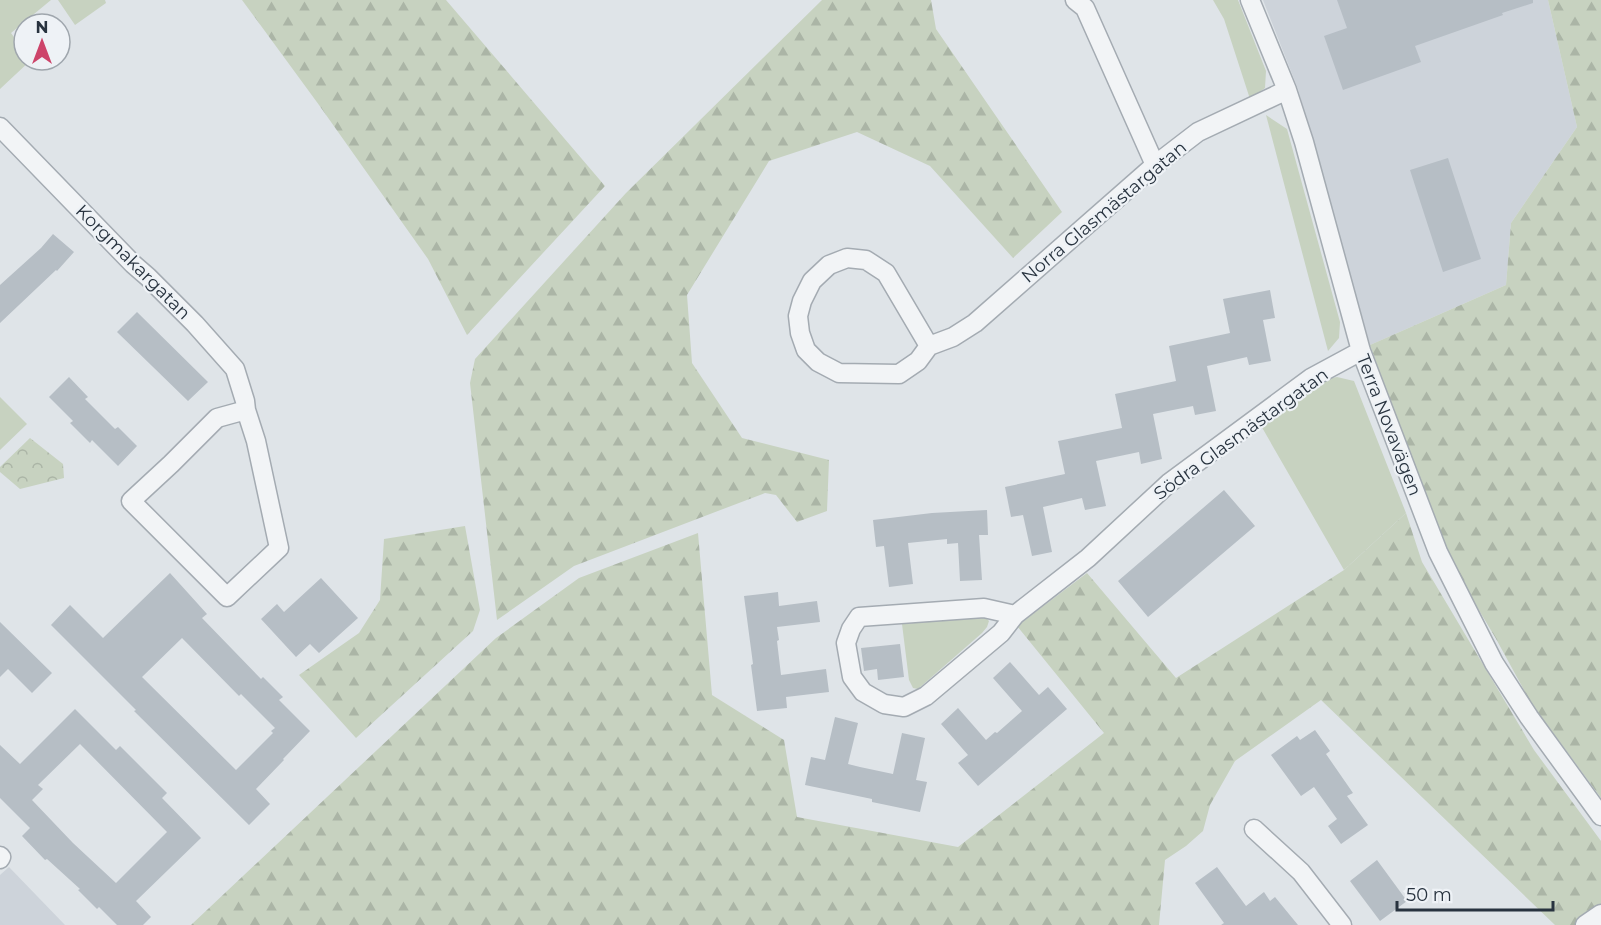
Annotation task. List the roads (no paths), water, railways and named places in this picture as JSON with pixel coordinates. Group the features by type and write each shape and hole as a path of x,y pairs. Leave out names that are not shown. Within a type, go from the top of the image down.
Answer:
{"street":[{"path":"1075,0 1085,9 1155,165"},
{"name":"Terra Novavägen","path":"1250,0 1287,90 1304,142 1361,351 1438,552 1494,663 1529,717 1601,816"},
{"name":"Norra Glasmästargatan","path":"929,346 886,273 866,260 848,258 829,264 812,281 802,301 798,316 800,333 806,350 818,362 839,373 899,374 918,361 929,346 953,337 975,323 1155,165 1198,132 1287,90"},
{"name":"Korgmakargatan","path":"0,127 133,264 195,324 235,369 256,441 279,548 227,597 130,501 217,418 246,410"},
{"name":"Södra Glasmästargatan","path":"1016,615 984,608 859,617 851,629 846,644 852,677 863,692 884,704 904,706 926,696 1000,633 1016,615 1088,558 1170,483 1311,378 1361,351"},
{"path":"1254,830 1301,872 1342,925"},
{"path":"1585,925 1601,914"}]}
